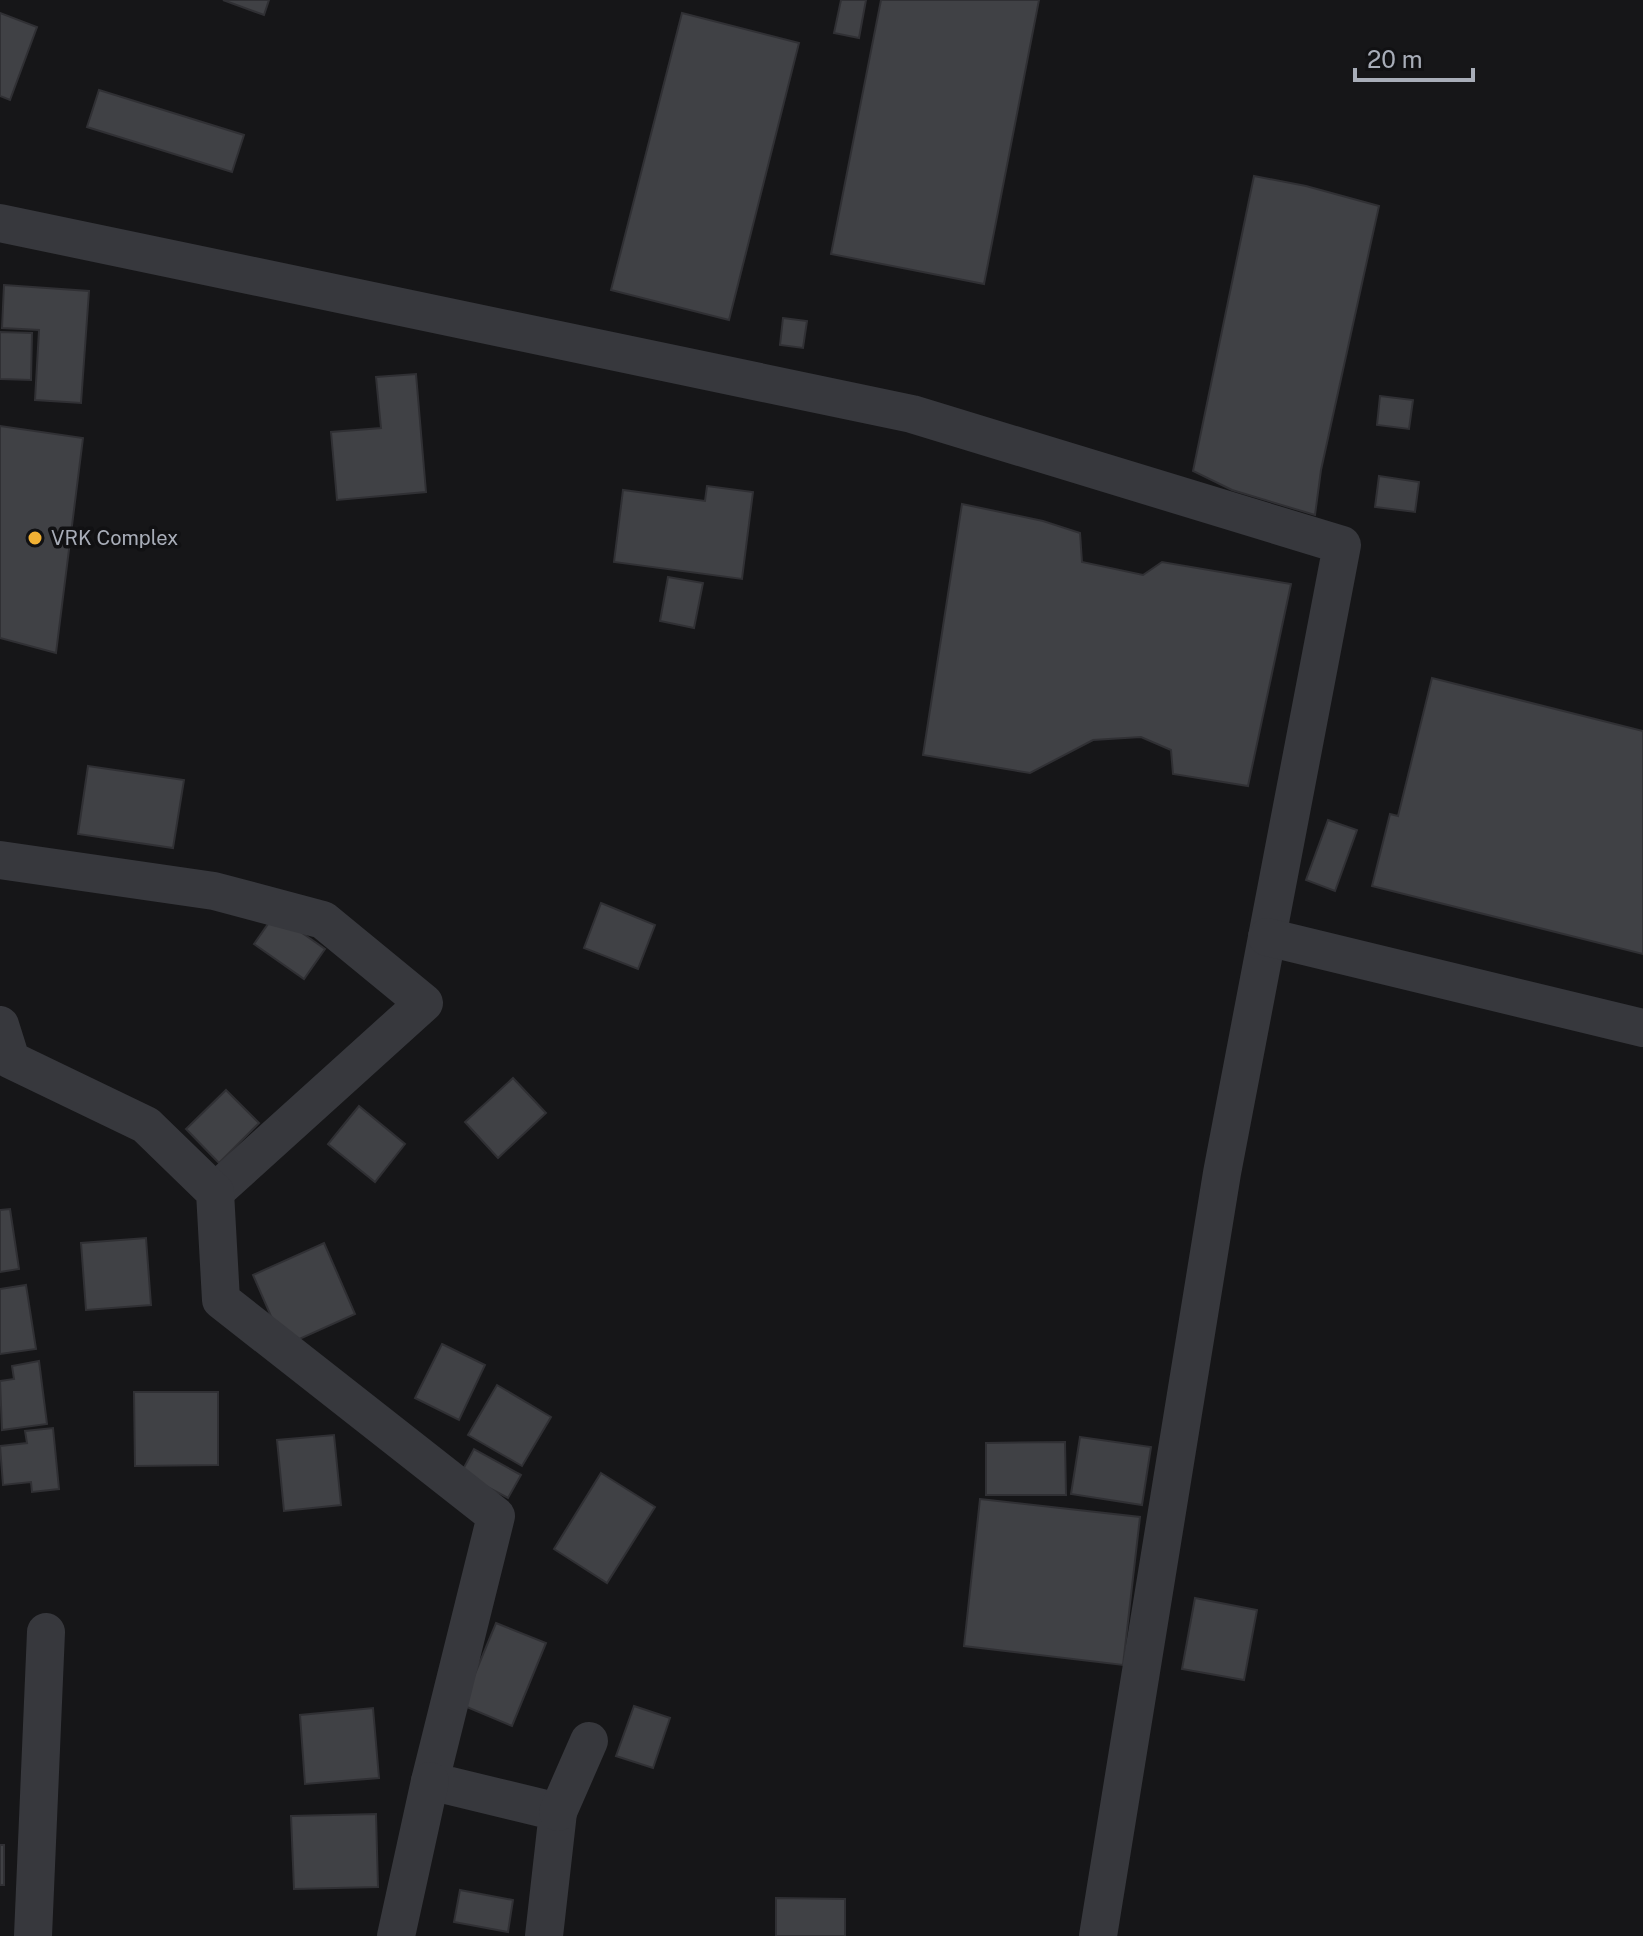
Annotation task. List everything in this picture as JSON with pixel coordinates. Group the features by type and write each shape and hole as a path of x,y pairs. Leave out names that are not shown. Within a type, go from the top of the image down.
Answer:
{"street":[{"path":"0,223 912,414 1342,545 1222,1173 1098,1936"},
{"path":"0,860 214,891 323,920 424,1003 215,1192"},
{"path":"1267,937 1643,1028"},
{"path":"0,1025 11,1060 146,1125 215,1192 221,1300 496,1516 430,1781 396,1936"},
{"path":"33,1936 46,1632"},
{"path":"544,1936 558,1812 589,1741"},
{"path":"430,1781 558,1812"}],"building":[{"path":"223,0 269,0 264,15"},
{"path":"841,0 866,0 859,38 834,33"},
{"path":"881,0 1039,0 984,284 831,254"},
{"path":"0,13 37,27 10,100 0,96"},
{"path":"682,13 799,43 729,320 611,290"},
{"path":"99,90 244,135 232,172 87,127"},
{"path":"1254,176 1306,186 1379,206 1321,470 1315,515 1232,490 1193,471"},
{"path":"4,285 89,291 81,403 35,400 39,330 2,328"},
{"path":"783,318 807,321 803,348 780,345"},
{"path":"0,332 32,333 31,380 0,379"},
{"path":"416,374 426,492 337,500 331,432 381,428 376,377"},
{"path":"1380,396 1413,400 1409,429 1377,425"},
{"name":"VRK Complex","path":"0,426 83,438 56,653 0,638"},
{"path":"1379,476 1419,482 1415,512 1375,507"},
{"path":"707,486 753,492 742,579 614,562 623,490 705,501"},
{"path":"962,504 1043,521 1080,533 1082,562 1143,575 1162,562 1291,584 1248,786 1173,774 1171,750 1141,737 1093,740 1030,773 923,755"},
{"path":"668,577 703,583 694,628 660,621"},
{"path":"1432,678 1643,731 1643,954 1372,886 1390,814 1398,816"},
{"path":"88,766 184,780 173,848 78,834"},
{"path":"1328,820 1357,830 1335,891 1306,880"},
{"path":"601,903 655,925 638,969 584,948"},
{"path":"275,914 325,949 304,979 254,944"},
{"path":"513,1078 546,1113 498,1158 465,1122"},
{"path":"226,1090 259,1123 219,1163 186,1129"},
{"path":"359,1106 405,1144 375,1182 328,1144"},
{"path":"10,1209 19,1269 0,1272 0,1210"},
{"path":"146,1238 151,1305 86,1310 81,1243"},
{"path":"324,1243 355,1314 284,1346 253,1275"},
{"path":"26,1285 36,1349 0,1354 0,1289"},
{"path":"442,1344 485,1365 459,1420 415,1398"},
{"path":"39,1361 47,1424 2,1430 0,1381 14,1379 12,1366"},
{"path":"497,1385 551,1417 522,1466 468,1435"},
{"path":"134,1392 218,1392 218,1465 135,1466"},
{"path":"53,1428 59,1489 32,1492 31,1482 3,1485 0,1446 27,1443 25,1431"},
{"path":"334,1435 341,1505 284,1511 277,1440"},
{"path":"1080,1437 1151,1447 1142,1505 1071,1494"},
{"path":"1065,1442 1066,1495 986,1495 986,1443"},
{"path":"474,1449 521,1475 508,1498 461,1473"},
{"path":"601,1473 655,1507 607,1583 554,1549"},
{"path":"980,1499 1140,1517 1123,1665 964,1646"},
{"path":"1195,1598 1257,1610 1244,1680 1182,1669"},
{"path":"496,1623 546,1643 512,1726 462,1705"},
{"path":"634,1706 670,1718 653,1768 616,1756"},
{"path":"373,1708 379,1778 305,1784 300,1715"},
{"path":"376,1814 378,1887 294,1889 291,1816"},
{"path":"0,1845 4,1845 4,1885 0,1885"},
{"path":"460,1890 513,1900 508,1932 454,1922"},
{"path":"776,1898 845,1899 845,1936 776,1936"}],"place":[{"name":"VRK Complex","path":"35,538"}]}
